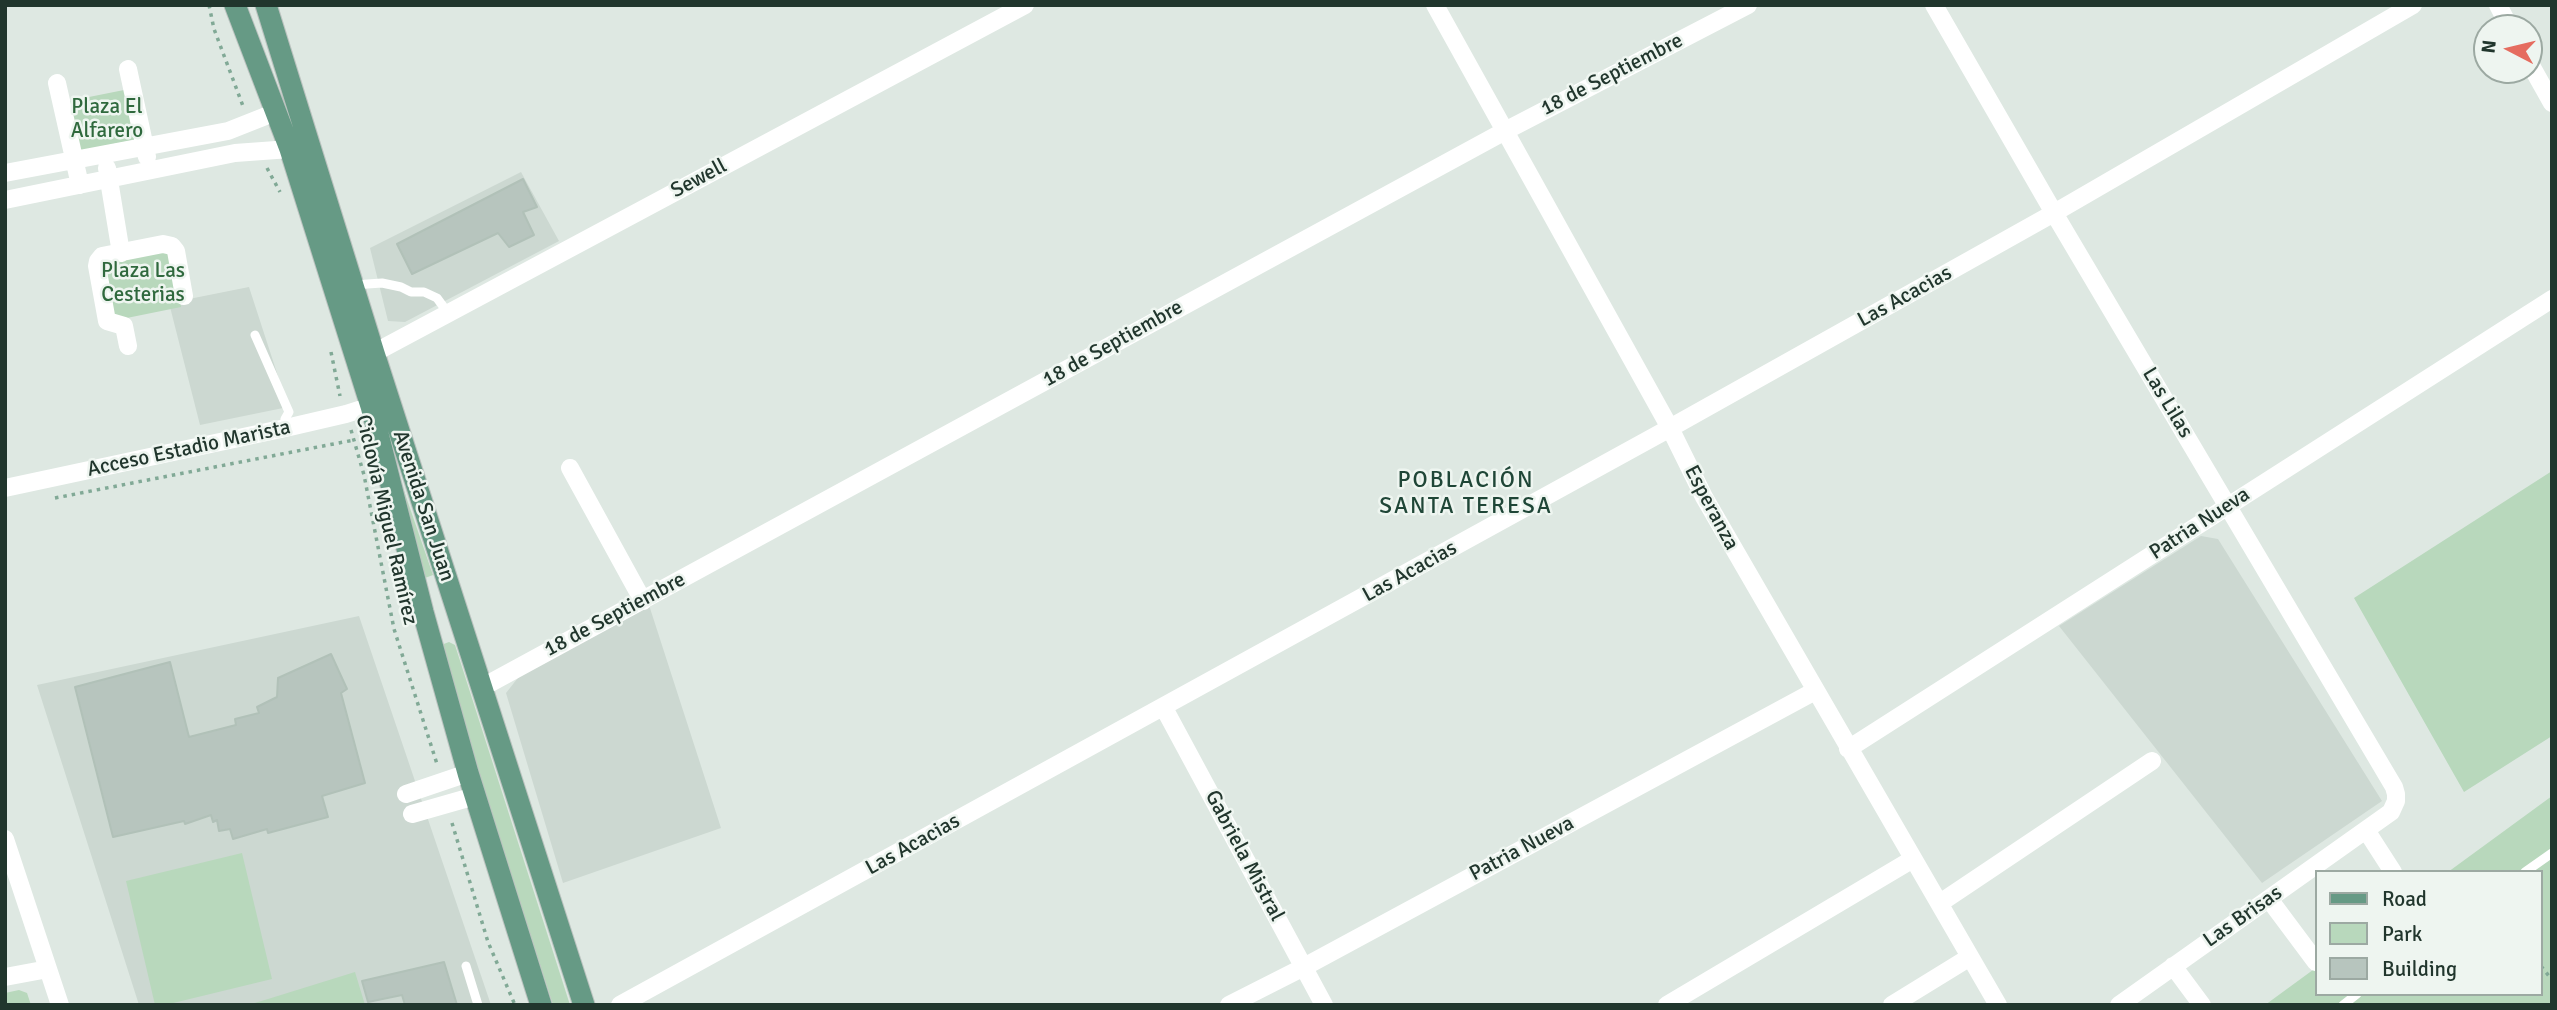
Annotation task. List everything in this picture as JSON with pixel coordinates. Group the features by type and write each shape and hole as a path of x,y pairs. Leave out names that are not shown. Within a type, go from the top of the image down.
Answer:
{"main road":[{"name":"Avenida San Juan","path":"235,5 289,149 371,406 423,612 468,773 541,1005"},
{"name":"Avenida San Juan","path":"266,5 374,353 584,1005"},
{"path":"423,612 438,604 455,605"}],"street":[{"name":"Sewell","path":"374,353 1025,5"},
{"name":"Esperanza","path":"1435,5 1670,428 1704,497 1998,1005"},
{"name":"18 de Septiembre","path":"481,688 1505,131 1748,5"},
{"name":"Las Lilas","path":"1934,5 2394,787 2396,801"},
{"name":"Las Acacias","path":"620,1005 1670,428 2054,213 2413,5"},
{"path":"128,69 151,170"},
{"path":"57,83 80,185"},
{"path":"5,173 228,131 276,112"},
{"path":"5,200 235,153 289,149"},
{"path":"103,154 121,253"},
{"path":"128,346 124,326 107,321 97,266 102,256 163,244 172,246 176,251 184,296"},
{"name":"Patria Nueva","path":"1848,749 2552,299"},
{"name":"Acceso Estadio Marista","path":"5,488 290,427 371,406"},
{"path":"570,468 643,601"},
{"name":"Patria Nueva","path":"1228,1005 1304,967 1815,691"},
{"name":"Gabriela Mistral","path":"1164,708 1324,1005"},
{"path":"1940,903 2152,761"},
{"path":"406,794 468,773"},
{"path":"412,814 475,796"},
{"name":"Las Brisas","path":"2119,1005 2391,812 2396,801"},
{"path":"2366,830 2392,870"},
{"path":"5,839 60,1005"},
{"path":"1667,1005 1913,859"},
{"path":"2269,898 2316,962"},
{"path":"1892,1005 1970,957"},
{"path":"2174,966 2202,1005"},
{"path":"5,976 48,969"}],"lane":[{"path":"353,285 382,283 411,292 424,292 438,298 448,313"},
{"path":"255,335 289,412 285,419 290,427"},
{"path":"2528,870 2552,853"},
{"path":"466,966 478,1005"}],"path":[{"path":"209,5 214,29 241,97 248,123"},
{"path":"260,151 284,200"},
{"name":"Ciclovía Miguel Ramírez","path":"329,346 364,475 394,629 442,782"},
{"path":"46,500 354,440"},
{"path":"448,804 488,942 515,1005"}],"shaded area":[{"path":"521,172 559,241 405,322 388,321 370,248"},
{"path":"249,287 288,407 200,425 169,303"},
{"path":"2201,536 2218,539 2382,801 2262,883 2059,626"},
{"path":"649,605 721,828 563,883 506,693 521,674"},
{"path":"359,616 491,1005 139,1005 37,685"}],"green space":[{"name":"Plaza El Alfarero","path":"129,89 139,139 74,152 64,102"},
{"name":"Plaza Las Cesterias","path":"161,248 173,254 181,307 112,321 102,268 106,259"},
{"path":"382,427 433,575 425,578"},
{"path":"2552,471 2552,736 2464,792 2354,598"},
{"path":"449,642 455,645 570,1005 553,1005 439,653 441,645"},
{"path":"2552,796 2552,1005 2265,1005 2316,968 2316,996 2543,996 2543,870 2451,870"},
{"path":"242,853 272,979 165,1005 155,1005 126,881"},
{"path":"355,972 365,1005 248,1005 268,999"},
{"path":"19,990 27,993 31,1005 5,1005 5,993"}],"building":[{"path":"523,179 537,207 523,212 534,235 509,247 498,233 412,274 397,244"},
{"path":"331,654 347,689 341,693 365,783 322,796 328,817 233,839 230,829 219,831 217,820 213,822 211,815 185,824 184,821 113,837 75,687 170,662 189,737 236,725 235,719 259,713 257,707 277,697 278,678"},
{"path":"444,962 457,1005 405,1005 402,995 368,1002 362,981"}],"district":[{"name":"POBLACIÓN SANTA TERESA","path":"1466,494"}]}
